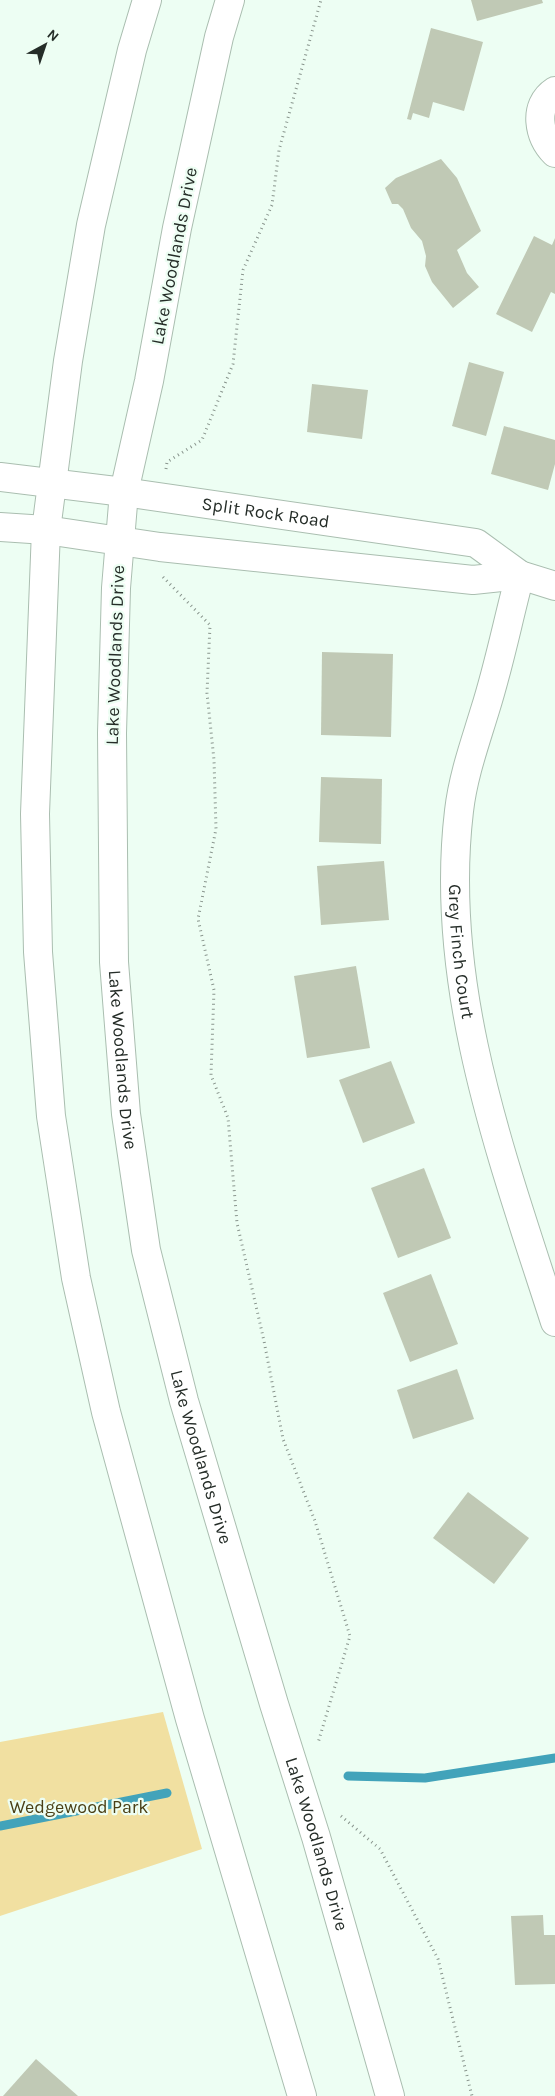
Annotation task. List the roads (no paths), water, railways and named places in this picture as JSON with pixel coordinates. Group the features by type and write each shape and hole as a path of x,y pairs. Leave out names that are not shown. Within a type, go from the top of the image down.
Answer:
{"main road":[{"path":"147,0 132,50 91,225 68,361 46,530 35,814 38,952 51,1116 76,1278 106,1412 188,1709 302,2096"},
{"name":"Lake Woodlands Drive","path":"230,0 177,228 149,381 124,492 119,541 112,732 114,962 126,1114 146,1250 184,1401 274,1704 316,1837 390,2096"},
{"path":"555,91 544,104 540,117 543,138 555,153"},
{"name":"Split Rock Road","path":"0,477 124,492 476,543 520,575 555,586"},
{"name":"Split Rock Road","path":"0,528 46,530 160,547 473,580 520,575"},
{"name":"Grey Finch Court","path":"520,575 486,708 468,764 459,810 455,864 456,926 462,983 493,1129 555,1322"}],"waterway":[{"path":"348,1776 425,1778 555,1758"},
{"path":"0,1826 167,1793"}],"park label":[{"name":"Wedgewood Park","path":"79,1807"}]}
